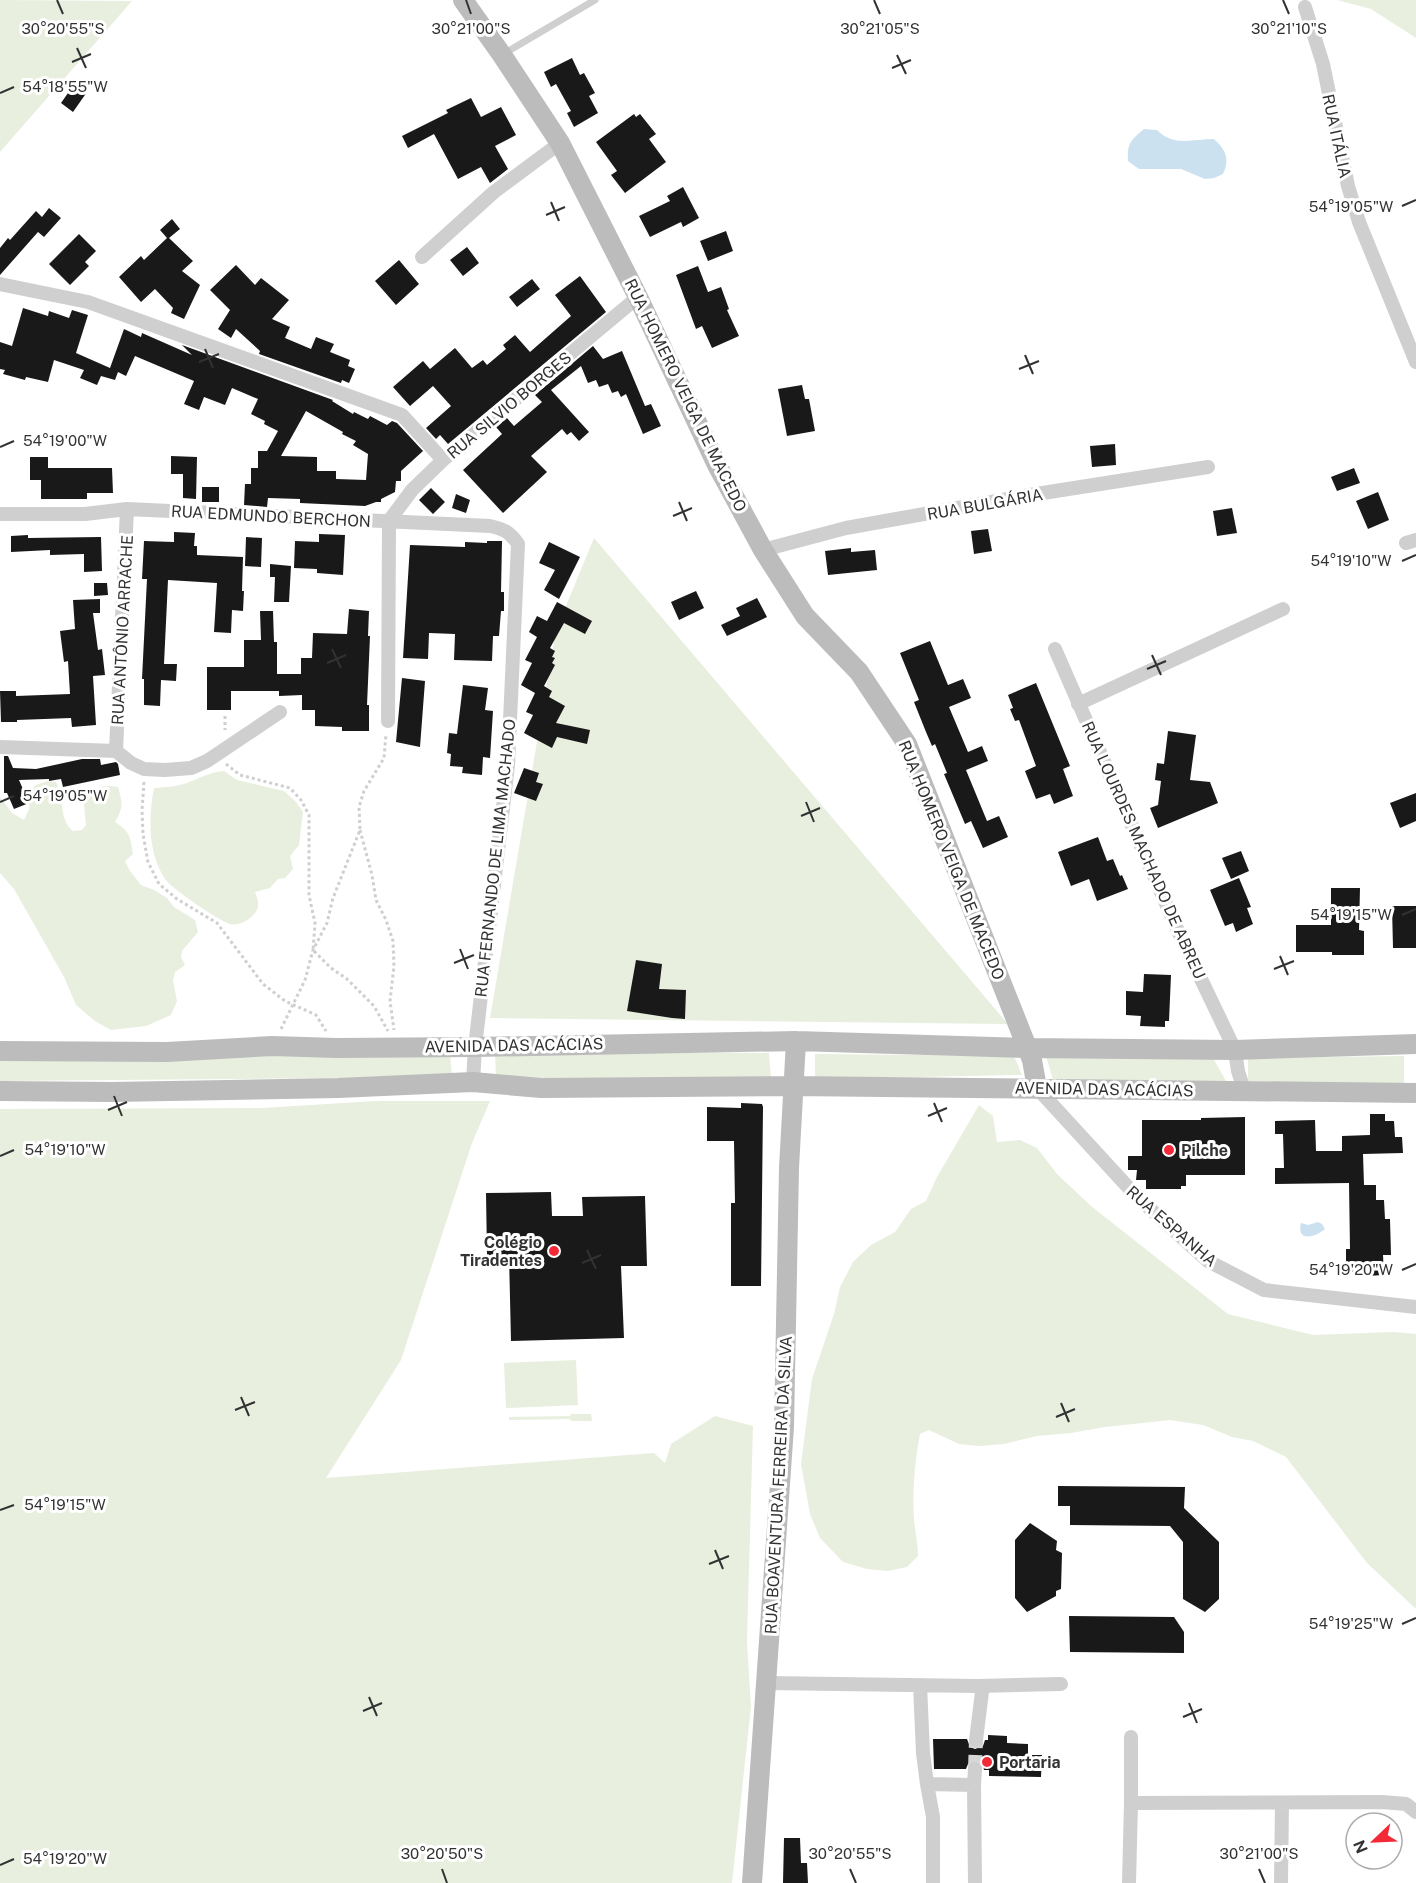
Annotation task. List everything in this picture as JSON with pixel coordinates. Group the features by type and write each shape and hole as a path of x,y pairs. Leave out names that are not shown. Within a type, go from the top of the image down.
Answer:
{"street":[{"name":"RUA HOMERO VEIGA DE MACEDO","path":"463,0 560,144 638,297 717,465 763,550 805,616 860,672 907,744 1030,1054 1036,1088"},
{"name":"RUA ITÁLIA","path":"1305,7 1323,64 1348,186 1359,222 1416,362"},
{"path":"422,257 494,192 560,144"},
{"path":"0,284 88,302 402,415 443,460"},
{"name":"RUA SILVIO BORGES","path":"389,522 412,490 443,460 638,297"},
{"name":"RUA BULGÁRIA","path":"763,550 846,528 1030,495 1208,467"},
{"name":"RUA EDMUNDO BERCHON","path":"0,514 85,514 127,509 490,526 503,528 511,533 518,544 517,561"},
{"name":"RUA ANTÔNIO ARRACHE","path":"116,751 127,509"},
{"path":"388,721 389,522"},
{"name":"RUA FERNANDO DE LIMA MACHADO","path":"473,1082 475,1047 508,765 517,561"},
{"path":"1078,704 1283,609"},
{"name":"RUA LOURDES MACHADO DE ABREU","path":"1055,649 1178,931 1235,1050 1244,1090"},
{"path":"0,747 116,751 131,763 144,769 190,768 207,761 280,712"},
{"path":"793,1086 796,1041"},
{"name":"AVENIDA DAS ACÁCIAS","path":"0,1051 167,1052 272,1046 475,1047 796,1041 1030,1054 1416,1044"},
{"name":"AVENIDA DAS ACÁCIAS","path":"0,1091 111,1092 473,1082 561,1088 793,1086 1416,1093"},
{"name":"RUA BOAVENTURA FERREIRA DA SILVA","path":"752,1883 784,1427 793,1086"},
{"name":"RUA ESPANHA","path":"1036,1088 1138,1198 1208,1261 1264,1290 1416,1307"},
{"path":"767,1683 978,1686 1062,1684"},
{"path":"920,1685 923,1753 933,1817 933,1883"},
{"path":"976,1740 982,1692 978,1686"},
{"path":"1129,1883 1131,1737"},
{"path":"975,1769 975,1883"},
{"path":"927,1784 974,1785"},
{"path":"1131,1803 1406,1804 1416,1812"},
{"path":"1281,1883 1282,1803"}],"lane":[{"path":"502,55 595,0"}],"path":[{"path":"225,716 226,764 240,775 290,788 301,800 309,815 309,895 315,923 313,950 305,980 272,1046"},
{"path":"388,721 384,758 364,791 359,807 360,830 372,874 376,900 393,941 394,966 390,1002 396,1046"},
{"path":"144,782 143,834 148,862 159,884 177,899 217,923 263,984 285,1000 316,1015 338,1048"},
{"path":"313,950 327,923 333,898 360,830"},
{"path":"313,950 374,1006 396,1046"}],"green space":[{"path":"0,0 132,1 0,152"},
{"path":"1337,0 1416,0 1416,38 1371,9"},
{"path":"594,538 1008,1024 490,1018 556,630"},
{"path":"224,771 237,780 284,791 303,812 299,845 290,856 293,869 285,878 278,879 270,888 255,892 258,903 255,913 248,920 239,924 224,922 169,883 159,869 152,847 150,823 154,788 179,785"},
{"path":"47,781 56,782 65,821 73,831 82,830 86,825 85,796 100,787 118,787 121,806 115,822 127,832 130,839 133,854 125,861 130,871 141,885 167,898 174,907 195,920 198,932 182,951 181,957 185,965 175,972 173,981 177,1001 171,1015 146,1026 111,1030 95,1021 76,1005 64,977 14,889 0,873 0,797 12,813 24,820 29,809 30,791 36,785"},
{"path":"495,1051 769,1053 771,1079 496,1079"},
{"path":"450,1054 452,1077 0,1081 0,1059"},
{"path":"815,1054 1014,1056 1022,1075 815,1079"},
{"path":"1046,1056 1212,1056 1227,1083 1053,1080"},
{"path":"1404,1056 1404,1083 1248,1085 1248,1058"},
{"path":"376,1101 490,1101 472,1143 401,1360 326,1478 654,1453 665,1463 671,1444 715,1416 753,1426 747,1642 751,1707 732,1883 0,1883 0,1109 262,1108"},
{"path":"979,1105 993,1116 997,1142 1020,1140 1037,1148 1057,1174 1091,1206 1228,1314 1313,1335 1393,1332 1416,1334 1416,1609 1367,1563 1286,1457 1253,1441 1232,1437 1203,1425 1170,1420 1037,1436 1004,1444 979,1446 959,1444 929,1430 920,1434 914,1476 913,1509 918,1556 907,1567 888,1571 867,1569 843,1562 820,1538 810,1514 801,1464 812,1379 834,1314 840,1287 853,1262 871,1245 895,1232 911,1209 926,1201 937,1177"},
{"path":"576,1360 578,1405 506,1408 504,1363"},
{"path":"571,1414 591,1414 592,1421 509,1420 509,1417 570,1416"}],"water":[{"path":"1144,129 1157,130 1170,139 1177,140 1214,139 1226,155 1223,174 1205,179 1181,169 1139,169 1128,161 1128,150 1133,139"},
{"path":"1318,1222 1325,1229 1321,1232 1312,1236 1301,1234 1301,1223 1308,1225"}],"building":[{"path":"572,58 580,75 584,73 595,93 589,96 598,113 574,127 567,113 571,111 556,84 551,87 544,72"},
{"path":"75,83 87,92 73,112 61,103"},
{"path":"471,98 481,117 501,107 516,135 495,146 508,169 490,183 481,167 458,179 434,134 408,148 402,136 448,113 446,110"},
{"path":"634,114 636,117 640,114 656,134 649,139 666,162 625,193 611,175 617,171 596,142"},
{"path":"683,187 699,218 683,227 681,222 650,237 639,216 670,201 667,196"},
{"path":"49,208 61,218 44,237 38,232 0,275 0,248 36,211 42,217"},
{"path":"172,219 180,229 169,238 193,261 182,271 200,285 184,319 171,313 173,308 155,289 141,302 119,277 141,256 144,260 167,238 160,230"},
{"path":"726,231 733,251 708,261 700,241"},
{"path":"79,234 96,251 85,262 89,266 70,285 49,264"},
{"path":"467,247 479,263 463,276 450,260"},
{"path":"399,260 419,284 396,305 375,281"},
{"path":"236,265 255,285 261,278 289,300 272,319 290,327 285,338 311,349 316,337 334,344 330,352 350,360 348,366 355,369 349,383 342,380 341,383 259,354 260,351 236,329 231,338 218,329 230,310 210,290"},
{"path":"698,266 708,292 721,287 729,309 727,310 739,336 712,348 702,326 696,329 676,275"},
{"path":"580,276 606,312 448,444 440,435 436,439 426,428 451,406 433,386 410,406 393,387 423,361 430,369 455,348 472,368 483,360 487,365 506,349 503,345 515,335 530,352 571,316 555,295"},
{"path":"532,279 540,289 517,307 509,297"},
{"path":"23,308 48,316 49,311 69,318 72,310 88,315 76,353 110,368 124,329 141,337 142,333 192,355 182,345 333,400 353,414 354,412 368,419 370,416 387,425 392,421 397,423 423,451 401,471 401,481 396,481 395,492 381,499 381,502 365,506 300,503 300,499 268,498 267,507 244,505 245,484 251,484 251,468 258,468 258,451 267,451 278,431 251,414 258,399 232,388 225,405 204,397 199,410 184,404 194,381 135,356 126,376 118,372 115,380 101,376 97,385 80,378 84,370 54,360 48,382 26,377 25,380 3,374 5,370 0,369 0,342 12,346","holes":["306,411 343,432 342,434 356,441 353,445 368,454 366,480 336,479 336,471 317,471 317,457 281,456"]},
{"path":"593,346 603,359 622,351 645,406 651,404 661,426 643,434 626,394 621,397 618,391 612,393 608,384 599,387 596,380 588,383 581,366 551,390 589,432 579,441 571,432 567,435 562,429 531,456 547,472 503,513 463,470 502,434 496,427 507,418 514,426 542,402 535,395"},
{"path":"802,385 805,399 809,399 815,431 787,436 778,389"},
{"path":"1115,444 1116,465 1092,467 1090,446"},
{"path":"171,456 197,457 196,499 183,498 183,474 171,474"},
{"path":"30,457 48,457 48,468 112,468 113,493 87,493 87,499 41,499 41,480 30,480"},
{"path":"1354,468 1360,483 1337,491 1331,477"},
{"path":"202,487 219,487 219,502 202,502"},
{"path":"431,488 445,502 433,514 419,500"},
{"path":"1378,492 1389,520 1368,529 1356,501"},
{"path":"456,494 470,500 466,513 452,508"},
{"path":"1232,508 1237,533 1217,536 1213,511"},
{"path":"988,529 992,551 974,554 971,531"},
{"path":"174,532 195,533 194,546 197,546 197,555 243,557 243,611 232,610 231,633 214,632 217,583 168,580 164,664 177,664 176,681 161,680 160,706 144,705 144,679 142,679 147,579 142,579 144,541 174,542"},
{"path":"319,534 345,535 343,575 317,573 317,569 294,568 295,541 319,542"},
{"path":"28,535 28,538 101,537 102,571 84,572 84,554 50,555 50,550 11,552 11,536"},
{"path":"246,537 262,538 261,567 245,566"},
{"path":"487,541 502,541 501,592 504,592 504,611 501,611 499,636 493,636 492,661 454,660 455,634 429,633 428,659 403,658 410,545 465,547 465,542 487,543"},
{"path":"549,542 580,557 559,599 544,590 555,570 539,563"},
{"path":"851,548 851,552 875,550 877,570 828,575 825,551"},
{"path":"270,564 291,566 289,602 274,602 275,577 270,577"},
{"path":"94,583 107,583 108,595 94,596"},
{"path":"696,591 704,608 679,620 671,602"},
{"path":"757,598 767,617 727,636 721,625 740,616 736,608"},
{"path":"100,599 100,613 93,613 98,650 102,649 105,675 93,676 96,725 72,727 71,718 1,722 0,691 16,691 16,696 70,694 68,661 64,662 60,631 75,629 73,600"},
{"path":"557,602 592,621 585,634 564,623 550,648 555,651 552,663 555,665 544,686 552,691 549,697 565,706 556,723 590,730 587,744 557,737 552,748 524,733 533,715 526,712 535,693 521,685 532,663 525,660 537,637 529,632 537,616 547,621"},
{"path":"349,609 369,611 367,705 369,705 369,731 342,731 342,727 315,726 315,710 302,710 302,695 279,696 279,691 231,691 231,710 207,710 207,667 244,667 244,640 261,640 260,611 273,611 274,642 277,642 277,674 301,674 301,658 312,658 313,633 347,634"},
{"path":"930,641 948,685 963,679 971,698 949,707 968,752 982,746 988,761 966,770 987,821 999,816 1008,837 983,848 971,821 965,824 944,774 947,773 935,744 932,746 914,702 919,700 900,653"},
{"path":"402,678 425,681 420,747 396,742"},
{"path":"1036,683 1070,766 1063,769 1073,796 1054,804 1050,794 1036,799 1025,771 1036,766 1019,720 1015,721 1010,709 1013,708 1008,695"},
{"path":"463,685 488,688 485,710 493,711 490,758 483,757 482,775 462,773 463,767 450,766 451,754 447,753 449,733 457,734"},
{"path":"1168,731 1196,735 1190,780 1210,782 1218,803 1158,828 1150,808 1158,805 1161,781 1155,780 1157,763 1164,764"},
{"path":"4,756 8,756 13,768 36,769 82,759 100,759 101,765 116,762 120,775 63,787 61,779 19,780 29,803 14,809 7,793 4,793"},
{"path":"524,768 539,773 536,782 543,784 536,801 514,793"},
{"path":"1416,793 1416,821 1400,828 1390,803"},
{"path":"1098,837 1107,861 1113,859 1128,889 1097,901 1089,879 1071,886 1058,852"},
{"path":"1241,851 1249,871 1231,879 1222,858"},
{"path":"1239,878 1251,907 1247,908 1253,924 1236,932 1233,923 1225,926 1210,890"},
{"path":"1331,888 1360,888 1359,930 1364,931 1364,955 1296,952 1296,925 1331,925"},
{"path":"1392,906 1416,906 1416,948 1393,948"},
{"path":"636,960 662,964 659,989 686,990 685,1019 627,1011"},
{"path":"1144,974 1171,975 1169,1021 1165,1021 1165,1027 1140,1026 1141,1016 1126,1015 1126,991 1143,992"},
{"path":"741,1103 762,1104 763,1107 761,1286 731,1286 731,1203 735,1203 734,1141 707,1141 707,1107 741,1108"},
{"path":"1370,1114 1385,1114 1385,1121 1394,1121 1395,1137 1402,1137 1403,1153 1363,1154 1364,1185 1376,1185 1376,1200 1384,1200 1385,1219 1390,1219 1391,1255 1383,1255 1384,1275 1367,1276 1366,1272 1346,1272 1346,1249 1350,1249 1349,1183 1275,1184 1275,1168 1284,1168 1283,1134 1275,1134 1275,1121 1315,1120 1316,1151 1342,1151 1342,1136 1370,1135"},
{"path":"1245,1117 1245,1175 1186,1175 1186,1186 1181,1186 1181,1189 1146,1189 1146,1180 1136,1180 1137,1170 1128,1170 1128,1156 1142,1156 1142,1120"},
{"path":"551,1192 552,1216 583,1216 582,1197 645,1196 647,1266 621,1266 624,1338 511,1341 509,1255 487,1256 486,1193"},
{"path":"1058,1486 1185,1487 1184,1508 1219,1542 1219,1599 1205,1612 1183,1599 1183,1542 1170,1526 1070,1525 1070,1506 1058,1506"},
{"path":"1030,1523 1057,1541 1056,1550 1062,1553 1061,1589 1056,1591 1056,1596 1027,1612 1015,1598 1015,1540"},
{"path":"1069,1616 1174,1617 1184,1632 1184,1653 1070,1652"},
{"name":"Portaria","path":"988,1735 1007,1736 1007,1743 1028,1744 1028,1755 1042,1755 1041,1777 989,1776 989,1770 984,1770 983,1765 976,1760 968,1764 966,1769 934,1769 933,1739 967,1739 970,1747 975,1749 983,1746 985,1740 988,1740"},
{"path":"784,1838 800,1838 801,1863 807,1863 808,1883 783,1883"}],"tunnel":[{"path":"975,1769 976,1740"}],"place":[{"name":"Pilche","path":"1169,1150"},
{"name":"Colégio Tiradentes","path":"554,1251"},
{"name":"Portaria","path":"987,1762"}]}
